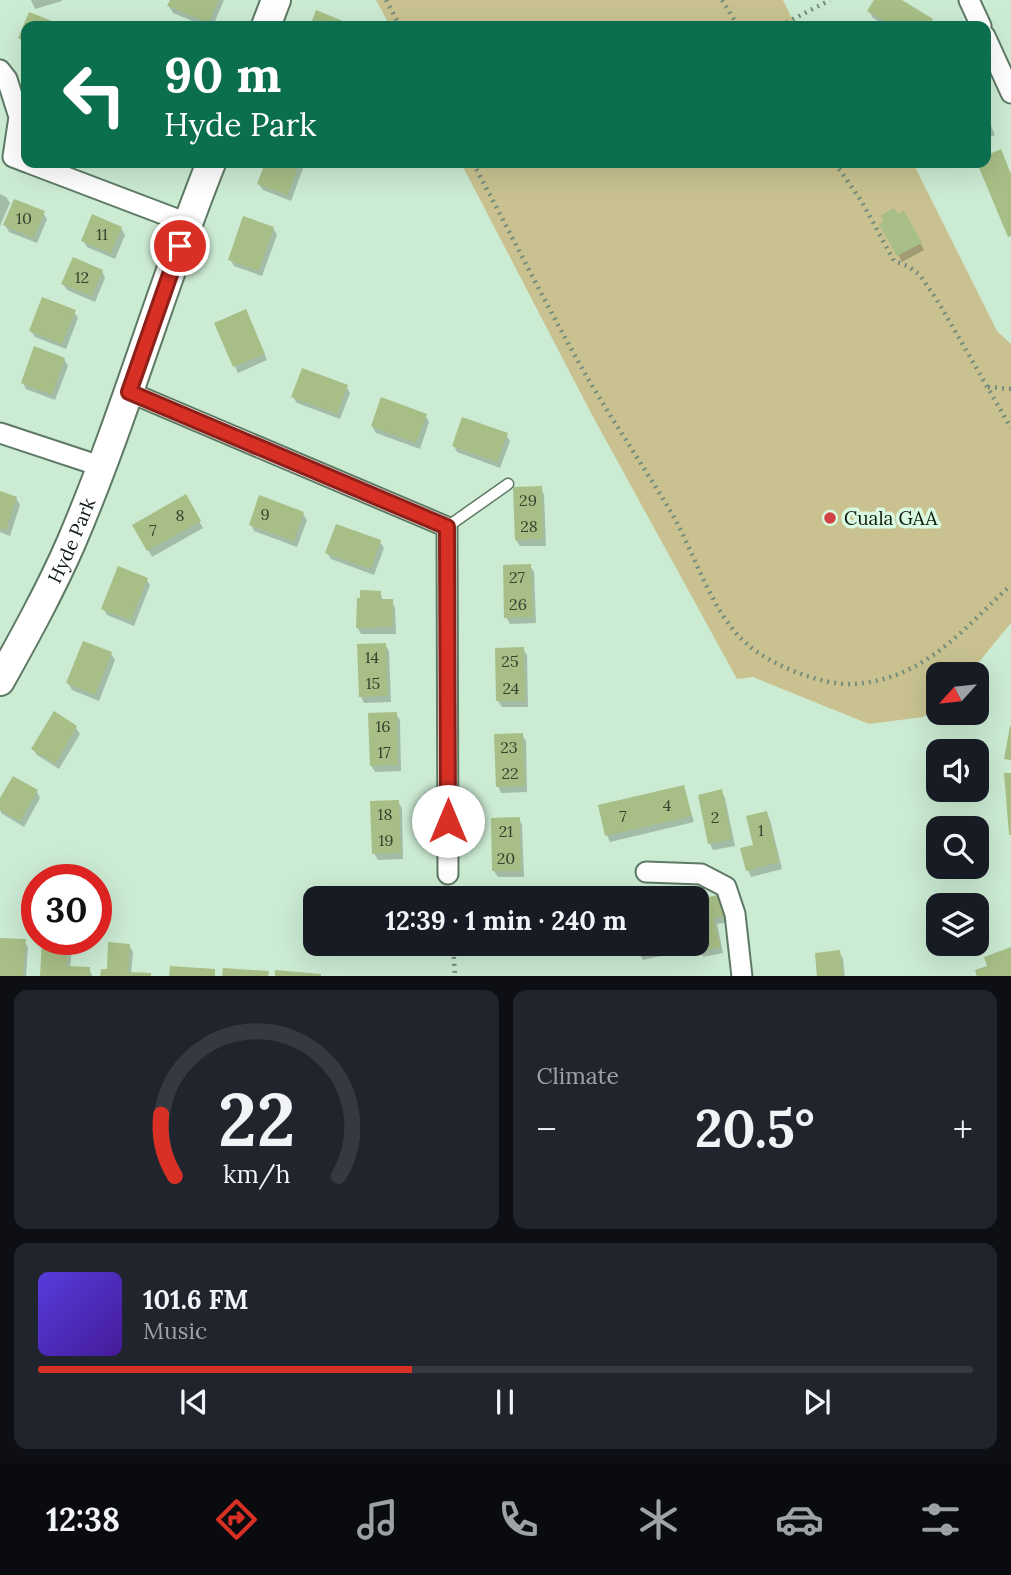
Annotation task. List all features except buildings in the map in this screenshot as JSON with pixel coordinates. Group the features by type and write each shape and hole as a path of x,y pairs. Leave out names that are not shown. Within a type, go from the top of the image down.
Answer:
{"street":[{"path":"268,21 276,0"},
{"path":"969,0 979,21"},
{"path":"991,49 1011,93"},
{"path":"0,71 7,79 19,117 17,160"},
{"path":"39,168 187,223"},
{"name":"Hyde Park","path":"0,681 70,544 129,392 187,223 209,168"},
{"path":"129,392 447,527 448,874"},
{"path":"0,433 100,466"},
{"path":"646,872 701,874 726,887 735,914 742,976"}],"lane":[{"path":"447,527 508,484"}],"path":[{"path":"386,0 397,21"},
{"path":"722,0 735,21"},
{"path":"790,21 830,0"},
{"path":"476,168 586,375 671,513 716,602 747,644 789,671 851,684 883,680 905,673 942,651 1011,585"},
{"path":"838,168 862,202 894,261 908,266 920,275 940,305 1011,428"},
{"path":"987,387 1011,388"},
{"path":"454,956 455,976"}],"shaded area":[{"path":"376,0 783,0 793,21 387,21"},
{"name":"Cuala GAA","path":"464,168 916,168 997,331 1011,344 1011,623 979,662 926,662 926,715 923,717 869,724 753,677 737,679 591,413"}],"place":[{"name":"Cuala GAA","path":"830,518"}],"route":[{"path":"180,246 129,392 447,527 448,821"}]}
